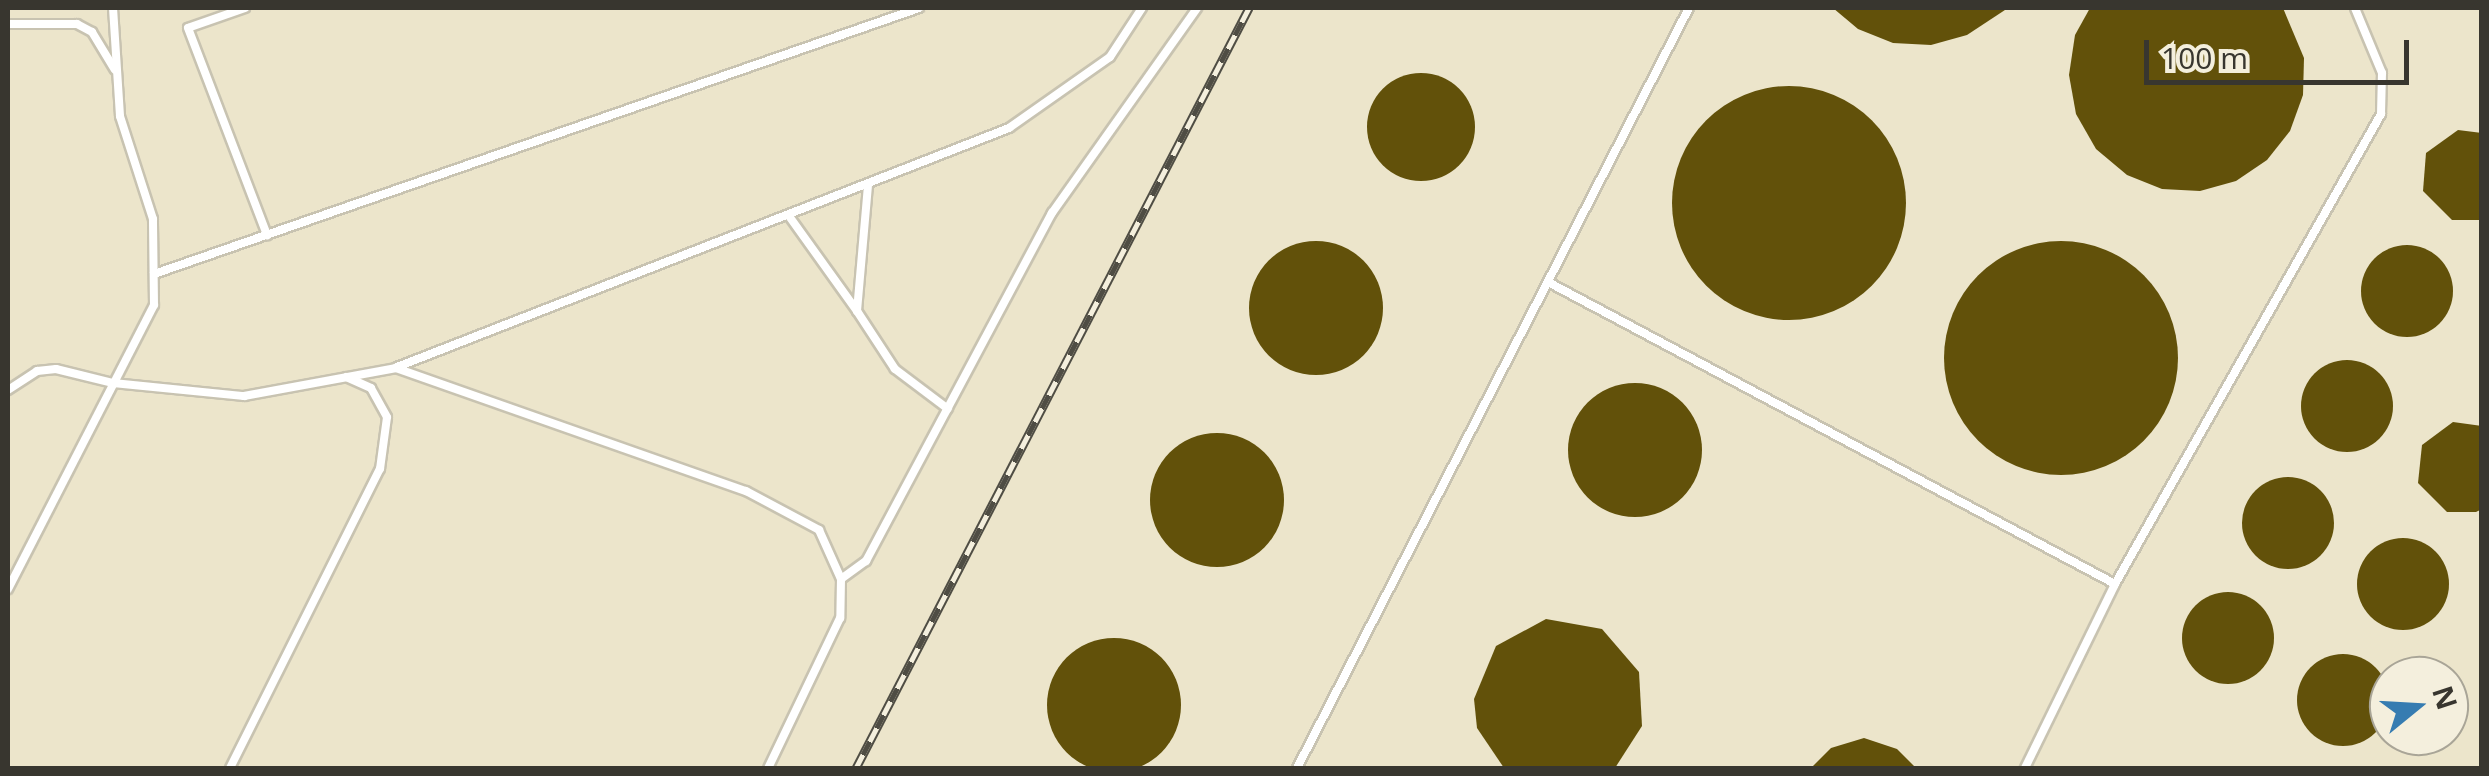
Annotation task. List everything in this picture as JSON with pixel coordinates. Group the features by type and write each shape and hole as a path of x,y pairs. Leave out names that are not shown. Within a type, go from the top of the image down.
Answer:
{"lane":[{"path":"8,589 154,305 154,219 120,116 113,8"},
{"path":"245,8 188,28 267,235"},
{"path":"154,274 919,8"},
{"path":"8,390 38,372 56,369 113,384 244,396 396,368 960,152 1051,103 1110,57 1142,8"},
{"path":"841,578 866,560 1052,213 1197,8"},
{"path":"1297,768 1689,8"},
{"path":"2025,768 2115,584 2380,114 2382,73 2355,8"},
{"path":"8,24 76,24 92,32 117,74"},
{"path":"857,310 868,186"},
{"path":"789,216 895,369 948,409"},
{"path":"1548,282 2115,584"},
{"path":"396,368 746,491 818,530 841,578 840,618 768,768"},
{"path":"230,768 380,469 387,418 371,388 346,377"}],"shaded area":[{"path":"8,8 2481,8 2481,768 8,768"}],"building":[{"path":"1833,8 2008,8 1967,35 1931,45 1893,43 1858,29"},
{"path":"2090,8 2283,8 2304,58 2303,95 2290,131 2267,160 2236,181 2200,191 2162,189 2127,175 2096,149 2076,114 2069,75 2075,35"},
{"path":"1421,73 1442,77 1459,89 1471,106 1475,127 1471,148 1459,165 1442,177 1421,181 1400,177 1383,165 1371,148 1367,127 1371,106 1383,89 1400,77"},
{"path":"1789,86 1834,95 1872,120 1897,158 1906,203 1897,248 1872,286 1834,311 1789,320 1744,311 1706,286 1681,248 1672,203 1681,158 1706,120 1744,95"},
{"path":"2458,130 2482,133 2482,220 2452,220 2423,191 2426,153"},
{"path":"1316,241 1342,246 1364,260 1378,282 1383,308 1378,334 1364,356 1342,370 1316,375 1290,370 1268,356 1254,334 1249,308 1254,282 1268,260 1290,246"},
{"path":"2061,241 2106,250 2144,275 2169,313 2178,358 2169,403 2144,441 2106,466 2061,475 2016,466 1978,441 1953,403 1944,358 1953,313 1978,275 2016,250"},
{"path":"2407,245 2425,249 2439,259 2449,273 2453,291 2449,309 2439,323 2425,333 2407,337 2389,333 2375,323 2365,309 2361,291 2365,273 2375,259 2389,249"},
{"path":"2347,360 2365,364 2379,374 2389,388 2393,406 2389,424 2379,438 2365,448 2347,452 2329,448 2315,438 2305,424 2301,406 2305,388 2315,374 2329,364"},
{"path":"1635,383 1661,388 1683,402 1697,424 1702,450 1697,476 1683,498 1661,512 1635,517 1609,512 1587,498 1573,476 1568,450 1573,424 1587,402 1609,388"},
{"path":"2453,422 2482,426 2482,509 2476,512 2447,512 2418,483 2422,445"},
{"path":"1217,433 1243,438 1265,452 1279,474 1284,500 1279,526 1265,548 1243,562 1217,567 1191,562 1169,548 1155,526 1150,500 1155,474 1169,452 1191,438"},
{"path":"2288,477 2306,481 2320,491 2330,505 2334,523 2330,541 2320,555 2306,565 2288,569 2270,565 2256,555 2246,541 2242,523 2246,505 2256,491 2270,481"},
{"path":"2403,538 2421,542 2435,552 2445,566 2449,584 2445,602 2435,616 2421,626 2403,630 2385,626 2371,616 2361,602 2357,584 2361,566 2371,552 2385,542"},
{"path":"2228,592 2246,596 2260,606 2270,620 2274,638 2270,656 2260,670 2246,680 2228,684 2210,680 2196,670 2186,656 2182,638 2186,620 2196,606 2210,596"},
{"path":"1546,619 1602,629 1639,672 1642,726 1615,768 1504,768 1477,728 1474,699 1496,646"},
{"path":"1114,638 1140,643 1161,658 1176,679 1181,705 1176,731 1161,752 1140,767 1114,772 1088,767 1067,752 1052,731 1047,705 1052,679 1067,658 1088,643"},
{"path":"2334,655 2352,655 2368,662 2369,737 2343,746 2318,738 2305,725 2298,709 2298,691 2305,675 2318,662"},
{"path":"1864,738 1897,749 1916,768 1811,768 1831,748"}],"railway":[{"path":"856,768 1249,8"}]}
